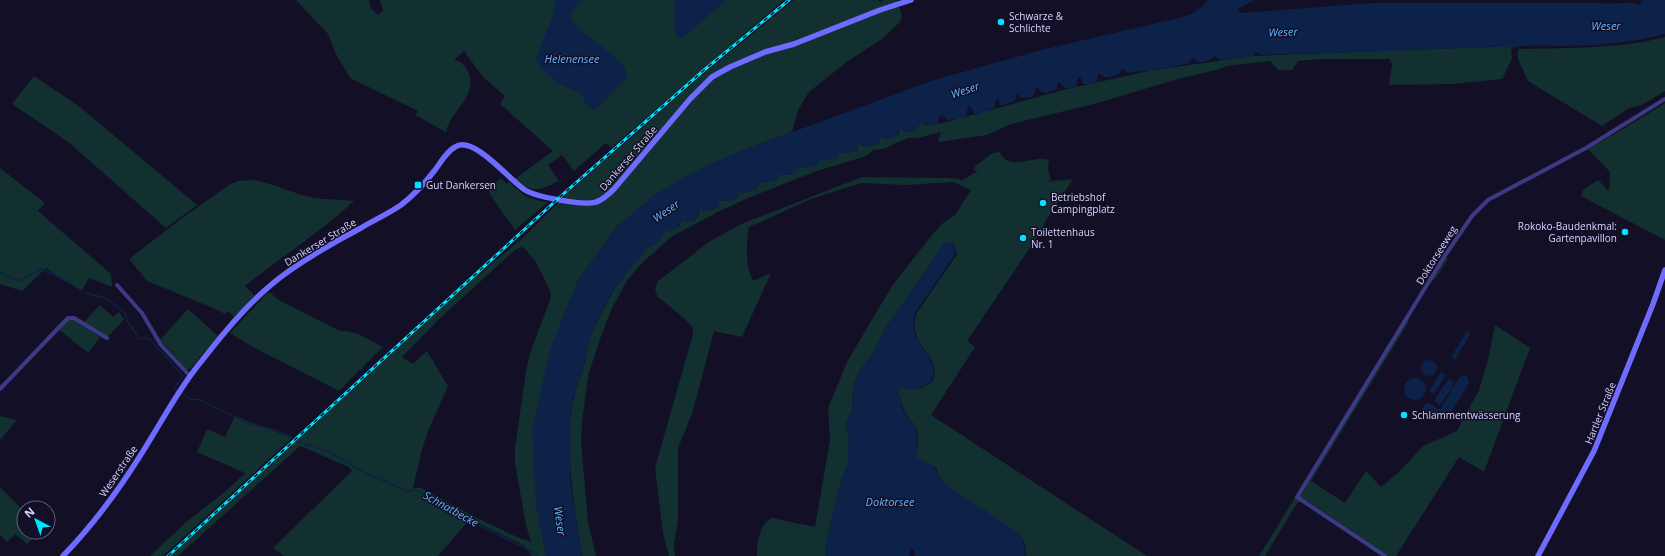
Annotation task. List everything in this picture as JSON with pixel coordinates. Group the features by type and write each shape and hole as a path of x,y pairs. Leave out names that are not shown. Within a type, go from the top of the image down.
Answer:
{"main road":[{"name":"Dankerser Straße","path":"180,390 241,314 269,286 310,257 402,204 424,183 444,158 457,145 464,144 485,155 520,186 532,194 580,203 595,203 603,199 614,189 694,95 712,78 730,67 765,52 794,44 880,10 911,0"},
{"name":"Hartler Straße","path":"1538,556 1581,478 1594,451 1653,304 1665,270"},
{"name":"Weserstraße","path":"63,556 76,543 140,457 180,390"}],"street":[{"name":"Doktorseeweg","path":"1385,556 1297,498 1450,246 1472,216 1488,200 1586,148 1665,99"},
{"path":"117,285 142,313 161,346 190,376"},
{"path":"0,389 68,318 71,317 107,338"}],"green space":[{"path":"296,0 369,0 370,7 378,15 383,11 380,0 784,0 611,148 606,143 574,171 562,155 548,165 559,181 541,189 531,189 515,179 553,151 500,104 505,96 483,77 464,51 454,60 461,62 466,68 470,77 471,85 464,101 453,117 446,132 415,115 418,111 350,78 337,56 328,34"},
{"path":"794,0 878,0 880,2 884,0 897,0 902,16 900,22 882,39 848,61 809,92 798,110 792,132 741,151 618,225 577,282 536,502 546,556 532,556 525,546 470,519 438,556 284,556 273,548 352,471 349,467 300,446 178,556 171,556 473,279 524,237 567,194 702,75","holes":["523,247 536,262 551,295 530,353 515,449 515,463 526,525 531,542 473,516 421,488 413,488 422,449 448,386 427,351 413,364 402,357 438,320 516,249"]},
{"path":"1665,37 1665,91 1642,105 1629,108 1602,126 1528,81 1518,59 1518,49 1611,46"},
{"path":"1511,46 1512,59 1502,79 1452,84 1389,85 1392,64 1389,59 1322,59 1298,61 1292,70 1278,70 1270,61 1226,66 1220,69 1178,79 1094,104 1011,124 987,135 938,142 941,132 918,138 908,138 883,149 874,150 866,156 817,171 748,198 671,237 642,263 628,279 612,308 588,376 581,441 588,522 596,556 582,556 570,468 570,433 573,401 585,362 589,341 601,314 619,282 641,252 663,233 680,226 681,220 695,220 698,216 700,208 707,210 716,208 718,207 719,199 725,201 737,198 739,190 743,193 757,188 759,182 765,183 776,180 779,174 791,175 799,166 839,151 842,153 858,151 858,145 860,143 863,146 880,135 898,135 900,128 905,132 915,130 921,122 925,126 939,124 1067,89 1153,70 1253,56"},
{"path":"34,76 80,107 197,205 166,228 67,141 12,104"},
{"path":"1665,103 1665,240 1581,196 1583,190 1598,180 1609,191 1610,172 1588,149"},
{"path":"1000,152 1004,158 1015,162 1035,159 1049,160 1048,170 1051,180 1046,182 1072,179 1072,181 1046,220 1042,230 967,341 975,347 931,415 1147,556 1026,556 1025,545 1021,536 949,488 938,475 936,467 917,459 918,436 916,427 905,413 898,391 900,387 913,390 932,382 935,372 932,361 918,340 914,327 916,314 957,254 954,244 945,243 885,329 873,353 859,372 853,387 852,410 846,423 849,441 848,465 842,478 826,542 825,556 757,556 760,534 764,524 772,518 815,527 830,440 828,408 848,360 892,286 931,236 943,223 955,215 971,190 954,182 906,185 861,183 811,199 749,227 747,261 750,275 753,281 771,273 742,337 714,331 692,414 678,448 678,520 674,543 675,556 669,556 663,533 655,468 693,334 693,328 686,320 657,296 655,288 658,281 709,242 739,225 862,177 947,178 959,179 961,181 979,170 974,171 975,166 993,153"},
{"path":"0,168 45,203 38,211 111,274 112,287 89,278 82,290 46,268 22,291 0,284"},
{"path":"501,178 507,184 509,182 527,196 536,200 548,202 515,230 491,196 488,189"},
{"path":"238,181 260,181 314,198 354,201 315,234 245,286 255,296 234,317 228,311 225,314 147,281 129,259 182,218 229,185"},
{"path":"1443,256 1448,259 1409,316 1408,323 1311,481 1345,503 1366,471 1381,487 1400,471 1423,446 1457,431 1479,390 1487,364 1495,325 1530,348 1484,472 1459,457 1396,556 1388,556 1306,500 1297,503 1265,556 1259,556"},
{"path":"267,293 271,293 277,299 338,330 356,333 383,347 339,391 251,346 230,333"},
{"path":"100,305 113,317 119,312 124,319 108,337 84,322"},
{"path":"188,309 218,336 190,369 186,369 160,340"},
{"path":"70,319 74,319 100,337 88,353 58,329"},
{"path":"0,416 17,420 0,440"},
{"path":"235,416 292,438 163,556 150,556 185,523 227,490 245,473 197,452 207,429 225,437"},
{"path":"0,487 16,503 16,535 15,534 7,542 0,535"},
{"path":"22,540 31,540 27,544"}],"water":[{"name":"Helenensee","path":"554,0 583,0 573,10 571,17 576,26 622,63 628,76 595,110 585,104 582,94 557,83 535,60 551,21"},
{"path":"674,0 726,0 682,39 675,35"},
{"name":"Weser","path":"1208,0 1254,0 1238,9 1241,13 1372,3 1625,3 1639,5 1644,0 1665,0 1665,34 1629,41 1579,46 1533,46 1512,48 1511,46 1263,55 1256,52 1253,56 1222,60 1218,59 1215,55 1209,60 1202,62 1197,62 1194,57 1190,63 1153,70 1127,73 1122,68 1119,74 1111,77 1104,77 1099,73 1097,82 1083,84 1081,78 1079,77 1077,79 1077,86 1066,88 1058,82 1056,90 1046,93 1041,92 1038,87 1036,88 1035,94 1031,97 1021,98 1017,93 1015,101 1001,106 999,100 996,99 994,108 975,116 972,108 969,106 967,110 967,118 947,120 941,115 938,120 939,124 925,126 921,122 916,130 905,132 900,128 896,136 891,139 884,139 880,136 879,144 866,147 860,143 858,145 858,151 842,153 839,151 838,157 831,160 819,158 819,164 811,167 799,166 797,172 791,175 779,174 776,180 765,183 759,182 757,188 743,193 739,190 737,198 725,201 719,199 718,207 704,211 700,208 696,220 687,222 681,220 678,228 663,233 657,244 645,248 644,253 616,286 600,314 589,342 585,361 573,398 571,415 570,478 582,556 546,556 536,502 532,431 550,350 577,282 618,225 657,193 701,168 741,151 934,80 1041,50 1183,17 1191,14 1203,6"},
{"name":"Doktorsee","path":"945,242 953,244 956,253 915,313 913,327 917,339 931,361 934,371 931,382 916,389 909,390 900,388 898,391 904,413 915,426 917,436 917,458 935,466 937,474 948,487 1021,535 1024,544 1025,556 915,556 914,550 911,549 909,556 825,556 826,542 842,478 848,465 849,441 846,423 852,410 853,387 859,372 873,353 885,329"},
{"path":"1467,331 1471,333 1455,360 1451,357"},
{"path":"1429,360 1435,362 1437,368 1435,374 1429,376 1423,374 1421,368 1423,362"},
{"path":"1441,372 1446,375 1434,394 1429,391"},
{"path":"1465,375 1468,378 1469,383 1448,418 1437,421 1426,416 1422,409 1426,403 1430,403 1438,409 1441,408 1451,391 1440,405 1434,401 1448,379 1454,382 1452,388 1460,377"},
{"path":"1415,378 1423,381 1426,389 1423,397 1415,400 1407,397 1404,389 1407,381"}],"waterway":[{"name":"Schnatbecke","path":"0,273 19,281 42,269 72,284 80,290"},
{"path":"86,293 106,298 125,313 127,321 137,335 138,339 147,338"},
{"name":"Schnatbecke","path":"149,338 183,376 175,387 176,389"},
{"name":"Schnatbecke","path":"182,392 190,399 200,400 247,423 275,430 292,437"},
{"name":"Schnatbecke","path":"298,442 329,452 369,475 407,492 416,489 442,507 533,552 537,556"}],"railway":[{"path":"168,556 561,196 703,71 789,0"}],"place":[{"name":"Schwarze & Schlichte","path":"1001,22"},
{"name":"Gut Dankersen","path":"418,185"},
{"name":"Betriebshof Campingplatz","path":"1043,203"},
{"name":"Rokoko-Baudenkmal: Gartenpavillon","path":"1625,232"},
{"name":"Toilettenhaus Nr. 1","path":"1023,238"},
{"name":"Schlammentwässerung","path":"1404,415"}]}
